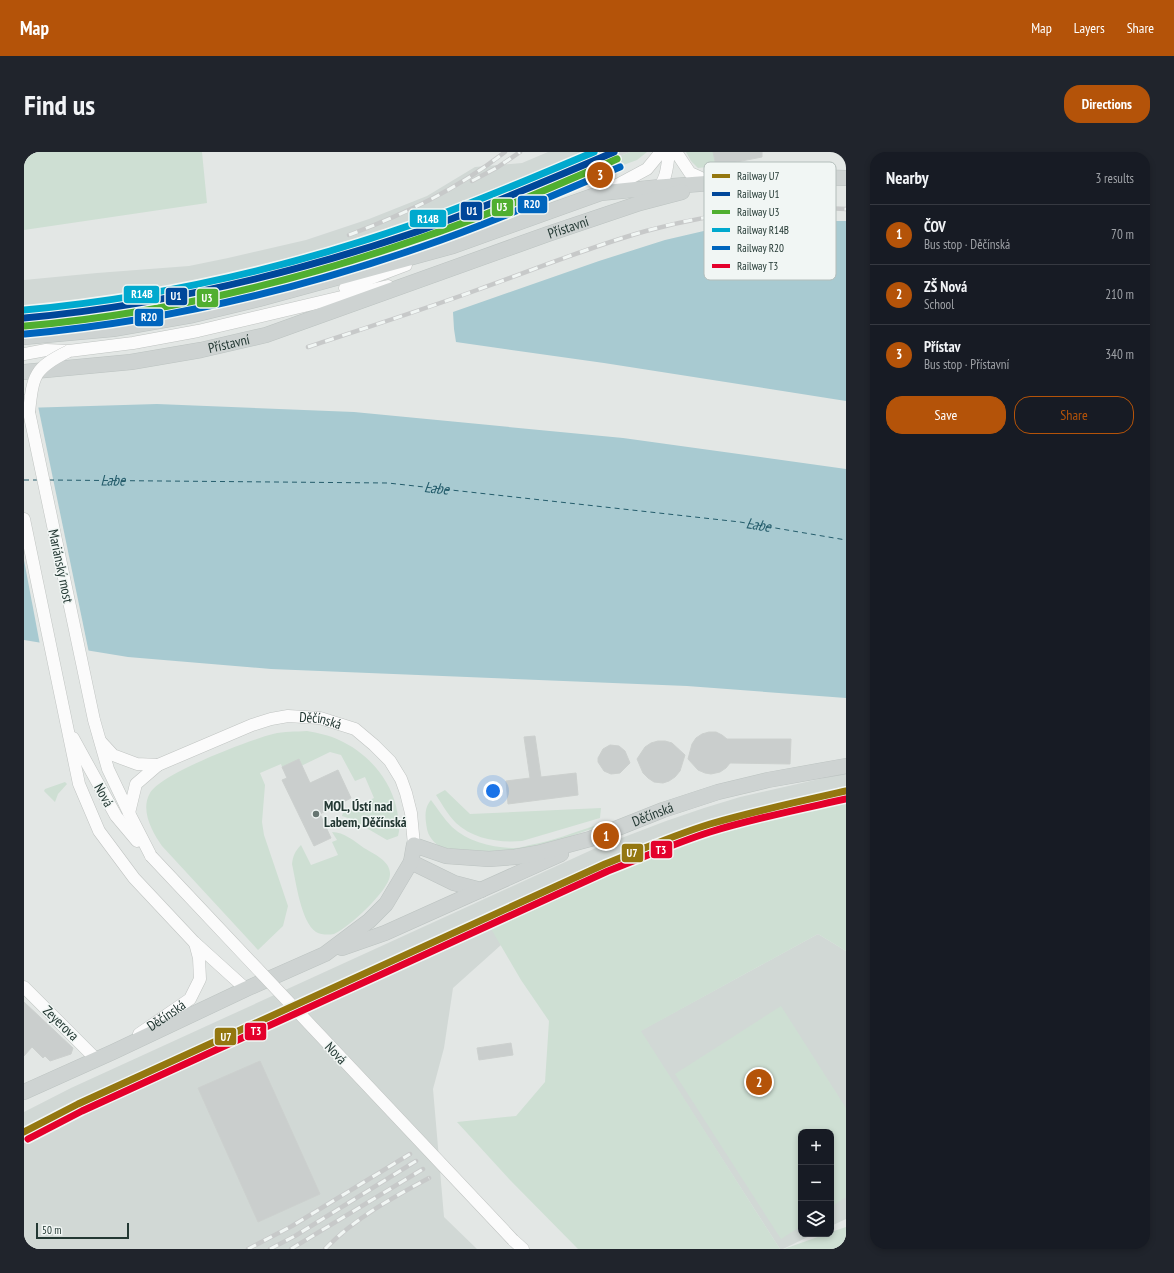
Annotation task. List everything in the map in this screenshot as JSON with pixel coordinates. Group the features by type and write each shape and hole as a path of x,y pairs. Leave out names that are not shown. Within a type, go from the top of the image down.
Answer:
{"main road":[{"name":"Přístavní","path":"836,178 846,178"},
{"name":"Přístavní","path":"24,337 113,329 193,315 274,295 453,246 601,193 704,185"},
{"name":"Přístavní","path":"24,372 132,362 201,350 266,335 640,203 704,186"},
{"name":"Děčínská","path":"24,1092 325,954 374,917 386,904 411,862 414,845 446,856 489,859 538,853 590,839 663,810 718,792 768,780 846,766"},
{"path":"325,954 385,933 562,854 590,839"},
{"path":"411,862 454,883 481,890"}],"street":[{"path":"601,193 647,169 661,152"},
{"path":"640,203 660,187 666,174 669,152"},
{"path":"676,152 690,173 704,180"},
{"name":"Přístavní","path":"264,315 359,284 453,246"},
{"name":"Přístavní","path":"69,351 132,343 198,331 363,291 424,278"},
{"path":"24,354 46,350 69,351"},
{"name":"Mariánský most","path":"69,351 51,360 39,370 26,407 94,720"},
{"name":"Mariánský most","path":"24,519 67,726"},
{"name":"Děčínská","path":"129,813 136,784 158,765 252,725 288,716 304,716 320,718 355,729 390,761 401,779 406,793 411,813 414,845"},
{"name":"Nová","path":"94,720 108,769 151,856"},
{"name":"Nová","path":"67,726 116,816 151,856 512,1240 523,1249"},
{"name":"Děčínská","path":"67,726 79,784 99,831 134,878 194,942 246,989"},
{"name":"Děčínská","path":"100,741 113,755 137,764 158,765"},
{"name":"Děčínská","path":"113,1052 190,999 200,979 199,958 194,942"},
{"name":"Zeyerova","path":"24,987 96,1059"}],"shaded area":[{"path":"548,152 630,152 582,172 577,182 410,245 302,279 246,293 144,314 48,327 24,328 24,280 189,266 306,240 369,219 427,196 475,167 522,163"},
{"path":"846,773 846,801 748,824 676,847 609,873 491,927 501,945 453,988 444,1048 433,1089 444,1217 477,1249 24,1249 24,1112 71,1088 598,847 666,821 740,797"},
{"path":"818,934 846,951 846,1219 834,1225 834,1129 798,1129 798,1237 808,1237 780,1249 640,1031"}],"green space":[{"path":"24,152 202,152 207,203 24,230"},
{"path":"630,152 647,152 637,160 577,182 582,172"},
{"path":"686,152 713,152 715,162 704,162 704,167 698,168 691,161"},
{"path":"307,731 331,737 349,745 358,751 375,767 388,785 393,795 398,817 399,832 398,836 387,840 351,819 342,816 343,813 374,798 365,777 355,781 341,755 330,752 301,766 299,760 282,767 281,764 260,773 265,785 262,822 264,835 288,906 283,926 258,950 162,846 148,821 146,806 147,800 150,793 158,785 171,776 207,758 261,737 286,732"},
{"path":"65,782 67,784 58,794 55,802 44,791 45,789"},
{"path":"445,790 470,814 601,808 600,818 522,841 487,839 470,833 456,823 436,795"},
{"path":"431,800 446,821 458,832 481,843 498,847 517,848 556,839 597,825 594,828 552,842 509,853 485,853 444,848 439,846 428,834 426,813 427,806"},
{"path":"846,801 846,951 818,934 641,1031 780,1249 578,1249 510,1180 457,1122 516,1116 545,1082 549,1021 521,980 490,927 559,895 676,847 739,827"},
{"path":"332,832 345,835 377,855 388,866 390,875 383,890 358,917 334,934 320,934 311,927 306,920 300,901 292,864 297,849 301,845 311,865 338,855 332,842 337,840"},
{"path":"781,1006 846,1108 846,1197 834,1205 834,1129 798,1129 798,1228 781,1239 675,1074"},
{"path":"846,1227 846,1249 784,1249 818,1237 834,1237 834,1231"}],"water":[{"path":"836,221 846,221 846,401 604,363 456,342 453,312 599,261 665,240 704,231 704,280 836,280"},
{"name":"Labe","path":"157,404 354,412 623,438 846,469 846,698 687,686 271,669 128,657 24,640 24,408"}],"pier":[{"path":"24,406 38,406 89,653 40,645 24,560"}],"building":[{"path":"713,152 762,152 762,157 736,162 715,162"},
{"path":"709,732 716,732 727,739 791,739 790,764 730,763 720,772 711,774 705,773 698,770 688,759 692,744 696,738"},
{"path":"535,736 541,777 576,773 578,795 508,804 506,781 530,778 524,737"},
{"path":"658,741 672,743 685,755 680,771 675,777 663,783 654,782 648,778 643,773 637,759 645,747"},
{"path":"610,745 619,746 625,751 630,763 620,773 611,774 604,771 598,762 598,758 603,749"},
{"path":"299,759 310,783 338,770 351,798 320,814 331,838 314,846 282,780 287,778 282,767"},
{"path":"24,1002 73,1048 71,1054 50,1061 45,1056 43,1058 32,1047 24,1056"},
{"path":"511,1043 513,1055 479,1060 477,1048"},
{"path":"260,1061 320,1194 258,1222 198,1088"}],"ferry route":[{"path":"24,480 37,480"},
{"path":"49,480 388,483 740,522 846,540"}],"railway":[{"path":"349,235 430,200 487,166 505,152"},
{"path":"472,181 498,167 520,152"},
{"path":"836,209 846,209"},
{"path":"308,347 414,312 603,244 646,231 704,218"},
{"path":"248,1249 292,1226 410,1154"},
{"path":"270,1249 295,1236 416,1161"},
{"path":"291,1249 423,1169"},
{"path":"325,1249 361,1218 374,1209 429,1178"}],"rail line":[{"name":"R14B","path":"24,310 74,305 173,289 222,279 319,254 367,240 437,216 504,190 594,152"},
{"name":"U1","path":"24,318 124,306 173,297 222,287 320,262 368,248 441,223 516,194 614,152"},
{"name":"U3","path":"25,326 125,314 175,305 273,283 370,255 468,221 617,159"},
{"name":"R20","path":"25,334 126,322 176,313 275,291 373,263 472,229 620,167"},
{"name":"U7","path":"24,1132 78,1104 605,864 710,824 761,810 846,791"},
{"name":"T3","path":"28,1139 82,1111 608,871 710,832 761,818 846,799"}],"place":[{"name":"Přístav","path":"600,175"},
{"name":"MOL, Ústí nad Labem, Děčínská","path":"316,814"},
{"name":"ČOV","path":"606,836"},
{"name":"ZŠ Nová","path":"759,1082"}]}
